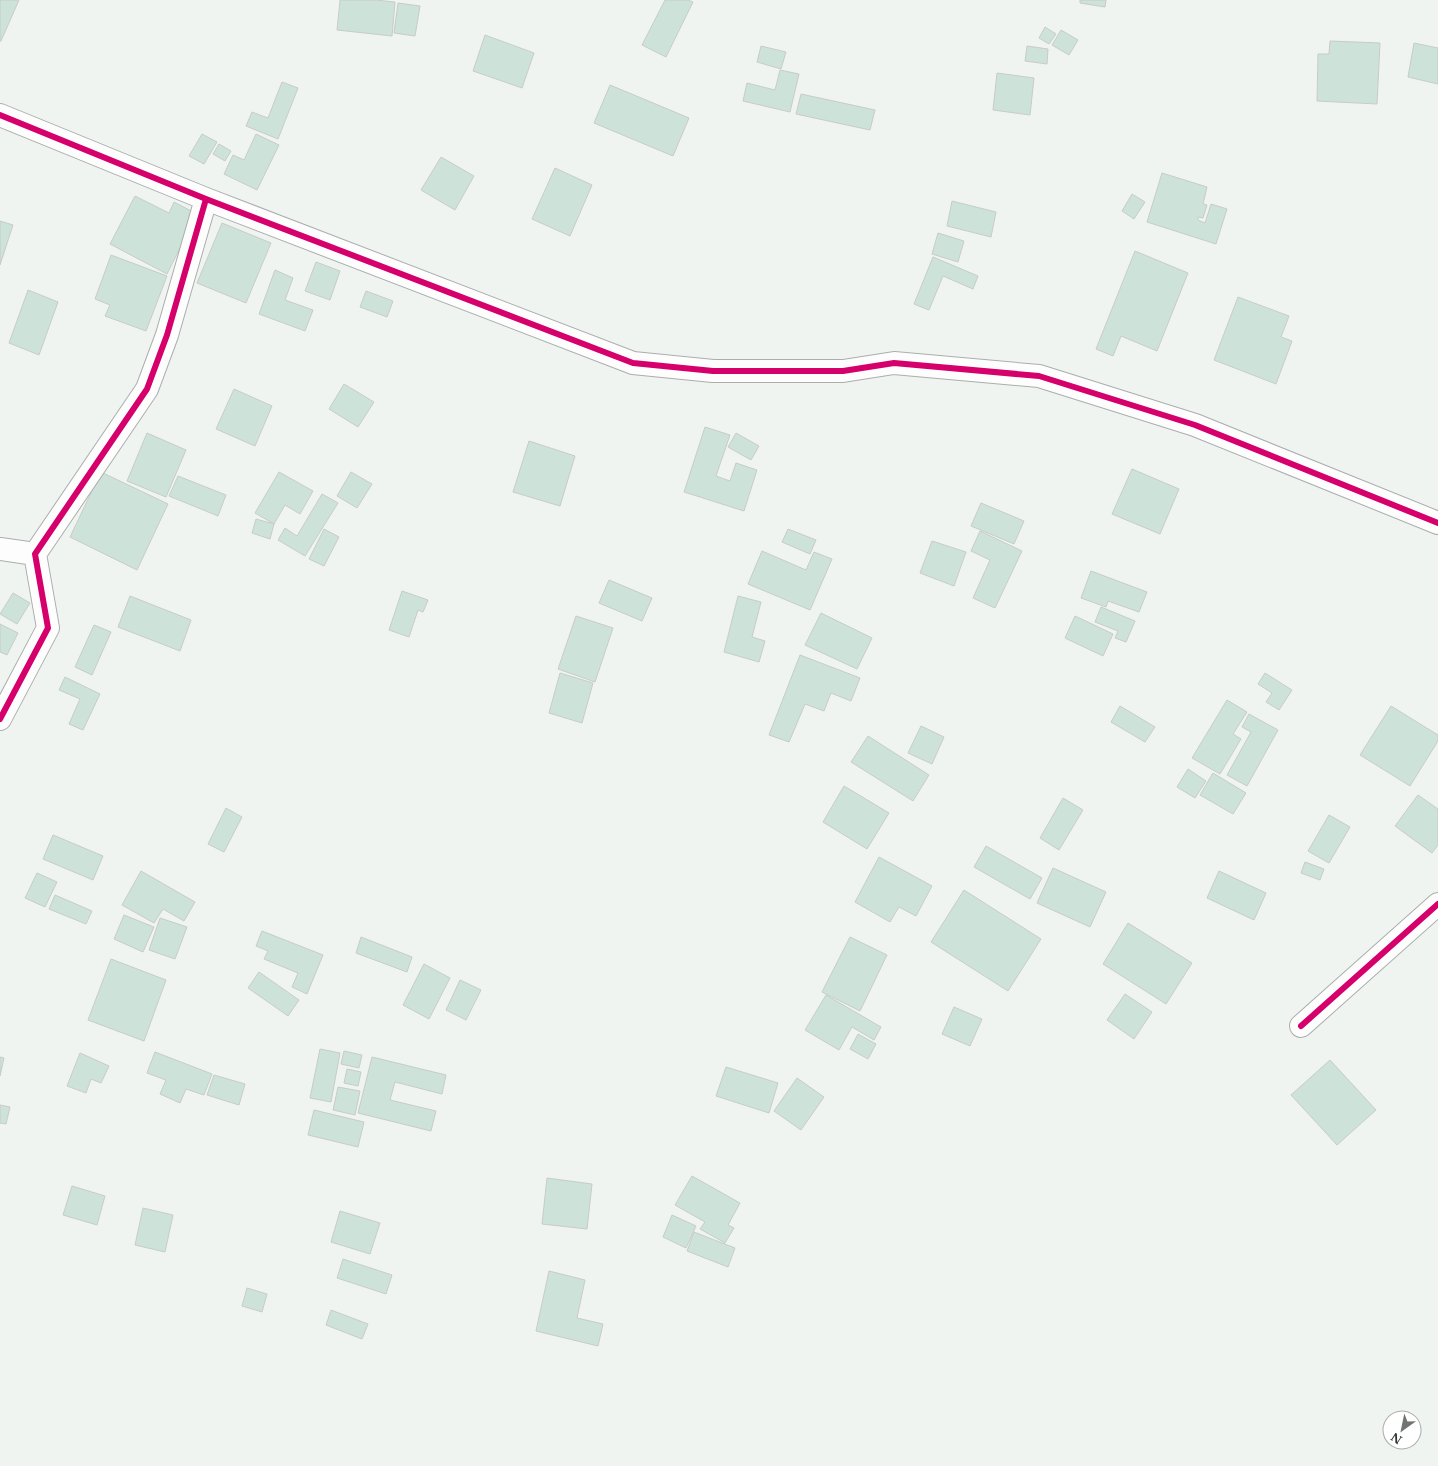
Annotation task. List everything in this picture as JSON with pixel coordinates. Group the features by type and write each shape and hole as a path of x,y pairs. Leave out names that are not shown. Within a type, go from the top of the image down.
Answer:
{"street":[{"path":"0,115 206,199 633,363 713,372 842,371 894,364 1039,376 1195,425 1438,524"},
{"path":"0,719 48,628 35,554 147,389 167,335 206,199"},
{"path":"0,549 35,554"},
{"path":"1302,1026 1438,904"}],"building":[{"path":"0,0 19,0 1,41 0,41"},
{"path":"340,0 376,0 395,2 392,36 337,30"},
{"path":"665,0 688,0 693,2 666,57 642,45"},
{"path":"1080,0 1106,0 1105,7 1080,3"},
{"path":"398,3 420,6 415,36 394,33"},
{"path":"1045,27 1056,34 1049,44 1039,38"},
{"path":"1061,30 1078,40 1069,55 1052,45"},
{"path":"485,35 534,53 522,88 473,71"},
{"path":"1330,41 1380,43 1377,104 1317,101 1318,54 1329,54"},
{"path":"1414,43 1438,48 1438,84 1408,77"},
{"path":"761,46 786,52 781,69 757,62"},
{"path":"1027,46 1048,49 1047,64 1025,61"},
{"path":"780,70 799,74 790,112 743,101 747,83 775,90"},
{"path":"997,73 1034,78 1030,115 993,110"},
{"path":"282,82 298,88 278,139 246,126 252,112 268,118"},
{"path":"610,85 689,118 673,156 594,123"},
{"path":"801,94 875,110 870,130 796,114"},
{"path":"202,134 217,142 204,164 189,156"},
{"path":"256,134 279,145 257,190 224,174 233,155 244,160"},
{"path":"219,144 231,151 225,161 213,154"},
{"path":"441,157 474,176 455,210 421,190"},
{"path":"555,168 592,185 570,236 532,219"},
{"path":"1162,173 1207,187 1203,204 1207,205 1203,218 1198,217 1198,220 1205,223 1211,204 1227,209 1216,244 1147,222"},
{"path":"1132,194 1145,202 1134,219 1122,211"},
{"path":"135,196 169,213 174,202 197,214 167,274 110,244"},
{"path":"952,201 996,212 991,237 947,226"},
{"path":"0,221 13,225 0,265"},
{"path":"222,223 271,243 246,303 197,283"},
{"path":"938,233 964,241 958,262 932,254"},
{"path":"1135,251 1188,273 1157,351 1121,336 1113,356 1096,349"},
{"path":"111,255 167,276 146,331 105,316 110,305 95,299"},
{"path":"933,257 978,276 973,289 943,276 929,310 914,304"},
{"path":"316,262 340,271 330,300 305,291"},
{"path":"275,270 293,278 285,300 313,310 305,331 259,314"},
{"path":"28,290 58,302 39,355 9,343"},
{"path":"366,291 393,301 387,317 360,307"},
{"path":"1238,297 1289,316 1281,337 1292,341 1276,384 1214,360"},
{"path":"344,384 374,402 358,427 329,409"},
{"path":"234,389 272,406 255,446 216,429"},
{"path":"705,427 730,435 716,476 730,481 736,463 757,470 744,511 684,492"},
{"path":"147,433 186,450 166,497 127,481"},
{"path":"736,433 759,446 751,460 728,447"},
{"path":"529,441 575,456 560,506 513,492"},
{"path":"1132,469 1179,489 1160,534 1112,514"},
{"path":"101,472 168,504 137,570 70,537"},
{"path":"279,472 313,491 300,514 285,505 274,524 255,513"},
{"path":"351,472 372,484 357,508 337,496"},
{"path":"178,476 226,495 218,516 169,496"},
{"path":"322,494 338,503 305,556 278,540 285,528 297,536"},
{"path":"981,503 1024,521 1014,544 971,526"},
{"path":"256,519 274,524 270,539 252,533"},
{"path":"324,529 339,537 324,566 309,559"},
{"path":"788,529 816,540 810,554 782,542"},
{"path":"980,531 1022,551 995,608 973,598 990,560 971,551"},
{"path":"932,541 966,552 954,586 920,573"},
{"path":"762,551 806,570 814,552 832,559 810,610 748,584"},
{"path":"1091,571 1147,592 1139,612 1108,601 1106,607 1081,598"},
{"path":"609,580 652,598 642,621 599,603"},
{"path":"402,591 428,600 423,612 418,610 409,637 389,630"},
{"path":"13,593 30,603 17,624 0,614"},
{"path":"130,596 191,620 180,651 118,627"},
{"path":"738,596 761,602 752,637 765,641 759,662 724,652"},
{"path":"1101,607 1135,621 1126,642 1115,638 1118,631 1095,622"},
{"path":"821,613 872,638 857,669 805,645"},
{"path":"576,616 613,628 595,682 558,669"},
{"path":"1075,616 1113,634 1103,656 1065,638"},
{"path":"0,624 18,633 7,655 0,652"},
{"path":"94,625 111,632 92,675 75,667"},
{"path":"800,655 860,678 851,701 831,693 824,711 805,704 789,742 769,735"},
{"path":"560,673 593,683 582,723 549,713"},
{"path":"1265,673 1292,690 1279,710 1266,702 1272,693 1258,684"},
{"path":"65,677 100,694 83,730 69,724 80,699 59,690"},
{"path":"1227,700 1247,712 1233,734 1241,739 1220,774 1192,758"},
{"path":"1120,706 1155,727 1145,742 1111,722"},
{"path":"1391,706 1438,735 1438,741 1410,786 1360,755"},
{"path":"1249,714 1278,730 1247,786 1227,775 1251,732 1242,727"},
{"path":"921,726 944,737 932,764 908,753"},
{"path":"868,736 929,775 913,801 851,762"},
{"path":"1188,769 1206,781 1195,798 1177,787"},
{"path":"1213,773 1246,793 1233,814 1200,795"},
{"path":"844,786 889,813 867,849 823,822"},
{"path":"1418,795 1438,809 1438,845 1432,853 1395,826"},
{"path":"1063,798 1083,810 1059,850 1040,838"},
{"path":"226,808 242,817 224,852 208,844"},
{"path":"1329,815 1350,827 1329,863 1308,851"},
{"path":"53,835 103,856 93,880 43,859"},
{"path":"986,846 1042,878 1030,899 974,867"},
{"path":"879,857 932,886 916,916 899,907 890,922 855,902"},
{"path":"1305,862 1324,869 1320,880 1301,873"},
{"path":"1053,868 1106,892 1090,927 1037,903"},
{"path":"141,871 195,902 184,921 163,909 154,923 122,905"},
{"path":"1219,871 1266,893 1254,920 1207,898"},
{"path":"37,873 57,882 45,907 25,898"},
{"path":"964,890 1041,939 1008,991 931,942"},
{"path":"55,895 92,911 86,924 49,909"},
{"path":"124,915 154,927 143,952 114,939"},
{"path":"160,918 187,927 175,959 149,950"},
{"path":"1128,923 1192,963 1166,1004 1103,964"},
{"path":"262,931 323,955 307,994 292,987 298,973 264,959 268,951 256,946"},
{"path":"361,937 412,957 407,972 356,953"},
{"path":"850,937 887,955 860,1011 822,992"},
{"path":"111,959 166,980 144,1041 88,1020"},
{"path":"424,964 450,978 429,1019 403,1005"},
{"path":"259,972 299,1000 288,1016 248,988"},
{"path":"460,980 481,990 466,1020 446,1010"},
{"path":"1125,994 1152,1012 1134,1039 1107,1020"},
{"path":"826,995 881,1027 874,1040 852,1027 839,1050 805,1030"},
{"path":"954,1007 982,1019 970,1046 942,1034"},
{"path":"858,1034 876,1044 868,1059 850,1049"},
{"path":"320,1049 340,1053 331,1102 310,1098"},
{"path":"344,1051 362,1055 359,1068 341,1064"},
{"path":"155,1052 212,1074 204,1095 186,1089 180,1103 160,1094 166,1080 147,1073"},
{"path":"80,1053 109,1066 101,1083 91,1079 86,1093 67,1086"},
{"path":"0,1057 4,1058 0,1076"},
{"path":"372,1057 446,1075 442,1094 395,1082 390,1100 436,1111 431,1131 358,1113"},
{"path":"1330,1060 1376,1110 1337,1145 1291,1095"},
{"path":"726,1067 778,1083 769,1113 716,1096"},
{"path":"347,1069 361,1072 358,1086 344,1083"},
{"path":"214,1075 245,1084 239,1105 207,1095"},
{"path":"797,1078 824,1097 801,1130 774,1111"},
{"path":"338,1087 360,1091 355,1115 333,1110"},
{"path":"0,1105 10,1107 6,1124 0,1123"},
{"path":"314,1110 364,1122 358,1147 308,1135"},
{"path":"692,1176 740,1203 728,1225 734,1228 725,1243 700,1229 705,1222 675,1205"},
{"path":"547,1178 592,1184 587,1229 542,1224"},
{"path":"72,1186 105,1196 97,1225 63,1215"},
{"path":"143,1208 173,1215 165,1252 135,1245"},
{"path":"340,1211 380,1223 370,1254 331,1242"},
{"path":"672,1215 696,1226 686,1248 663,1237"},
{"path":"694,1232 735,1248 728,1267 687,1251"},
{"path":"343,1259 392,1275 386,1294 337,1278"},
{"path":"549,1271 585,1280 577,1318 603,1324 598,1346 536,1331"},
{"path":"247,1288 267,1294 262,1312 242,1306"},
{"path":"331,1310 368,1324 362,1339 326,1325"}],"cycle path":[{"path":"0,115 206,199 633,363 713,371 843,371 894,363 1039,376 1195,425 1438,523"},
{"path":"0,719 48,628 35,554 147,389 167,335 206,199"},
{"path":"1301,1026 1438,904"}]}
